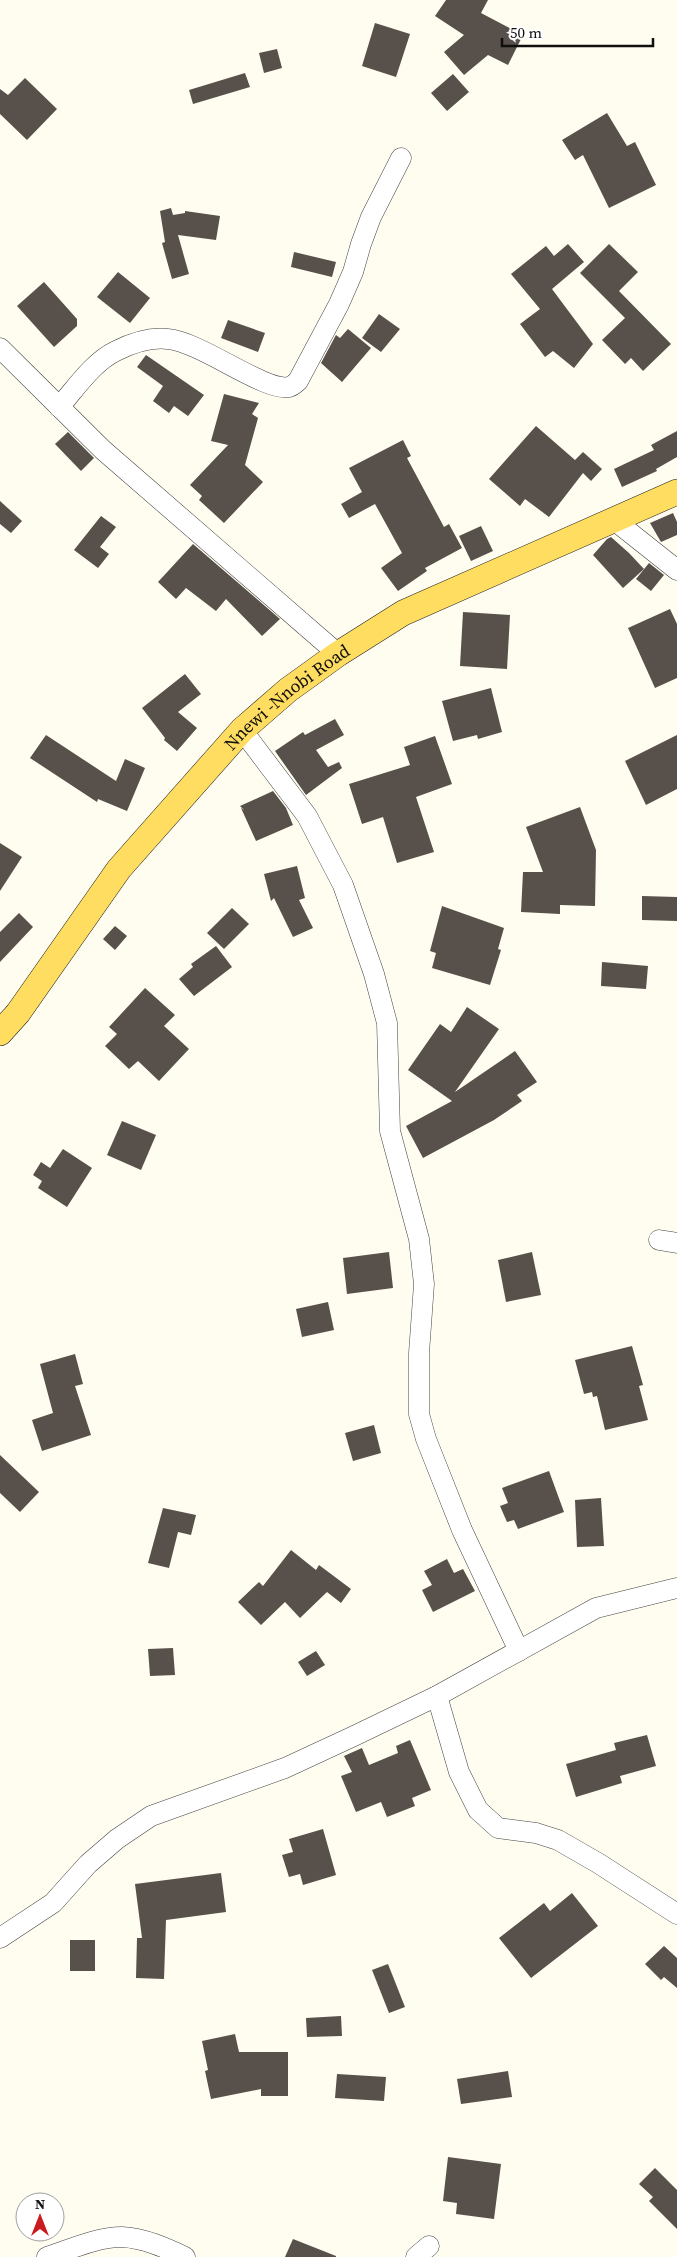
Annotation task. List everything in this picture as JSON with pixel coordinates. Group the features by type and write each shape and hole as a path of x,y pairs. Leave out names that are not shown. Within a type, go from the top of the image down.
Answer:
{"main road":[{"name":"Nnewi -Nnobi Road","path":"0,1033 18,1013 119,869 242,730 288,690 338,654 403,613 677,492"}],"street":[{"path":"59,407 97,365 116,351 146,340 169,339 194,346 259,379 280,387 290,387 298,381 343,296 354,272 361,244 371,218 400,158"},
{"path":"0,348 103,450 338,654"},
{"path":"614,520 677,570"},
{"path":"242,730 307,816 344,885 374,974 387,1023 390,1130 419,1239 424,1284 419,1353 419,1414 426,1439 462,1530 519,1651"},
{"path":"0,1938 53,1903 88,1864 117,1839 151,1816 285,1768 437,1696 596,1608 677,1588"},
{"path":"437,1696 459,1772 478,1810 498,1828 536,1833 558,1840 598,1863 677,1914"},
{"path":"47,2257 96,2240 123,2237 160,2245 185,2257"}],"building":[{"path":"446,0 488,0 481,13 523,35 508,65 488,55 464,75 444,52 464,35 435,16"},
{"path":"375,23 410,34 396,77 362,66"},
{"path":"277,49 282,68 264,73 259,53"},
{"path":"245,73 250,87 193,104 189,90"},
{"path":"453,74 469,92 447,111 431,93"},
{"path":"25,78 57,109 27,140 0,114 0,89 8,95"},
{"path":"607,113 627,146 635,142 656,185 609,208 583,155 575,160 562,140"},
{"path":"171,208 173,215 185,213 185,211 220,216 216,240 178,235 189,274 172,279 162,243 165,242 160,211"},
{"path":"568,244 584,262 552,289 593,344 574,368 553,351 545,357 520,324 540,309 511,274 546,246 554,256"},
{"path":"609,244 638,272 619,291 671,344 643,371 631,358 625,364 602,340 625,318 580,273"},
{"path":"294,252 336,262 332,277 291,267"},
{"path":"118,272 150,298 130,323 97,297"},
{"path":"44,282 77,319 77,326 54,347 17,306"},
{"path":"379,314 400,329 381,352 362,338"},
{"path":"228,320 265,333 258,352 221,338"},
{"path":"348,329 371,348 342,382 321,363 336,335 340,338"},
{"path":"146,355 204,395 188,416 174,406 169,413 153,401 163,386 137,367"},
{"path":"224,394 259,403 252,414 258,418 245,465 263,482 224,523 199,500 202,496 190,485 228,445 211,441"},
{"path":"536,426 575,460 583,452 602,469 591,481 583,473 549,517 525,499 520,506 489,479"},
{"path":"677,431 677,457 656,469 657,471 622,487 614,469 654,450 651,445"},
{"path":"68,432 94,458 81,471 55,444"},
{"path":"403,440 411,456 407,458 444,527 449,524 462,548 425,568 427,571 398,591 381,568 402,553 375,504 349,518 341,504 362,492 349,468"},
{"path":"0,501 22,521 11,533 0,524"},
{"path":"673,513 677,522 677,535 661,542 650,523"},
{"path":"101,516 116,527 100,547 109,554 98,568 74,550"},
{"path":"481,526 493,551 471,561 459,536"},
{"path":"611,537 644,569 623,588 593,555"},
{"path":"193,544 280,619 262,636 226,599 216,611 186,588 176,599 158,582"},
{"path":"649,563 664,575 651,591 636,579"},
{"path":"670,609 677,624 677,678 655,688 628,628"},
{"path":"463,612 510,615 507,669 460,666"},
{"path":"185,674 201,694 178,712 197,728 177,751 164,740 165,738 142,708"},
{"path":"491,688 502,732 478,739 477,735 453,741 442,701"},
{"path":"335,719 344,735 316,750 328,767 339,762 342,768 306,795 275,751 303,732 305,735"},
{"path":"46,735 116,781 125,759 145,768 127,811 98,799 97,802 30,758"},
{"path":"677,735 677,789 646,805 625,761"},
{"path":"435,736 452,784 416,797 434,852 397,863 383,817 362,824 349,784 410,765 404,747"},
{"path":"273,791 286,808 293,825 256,841 241,808 244,810 240,806"},
{"path":"580,807 596,850 595,906 560,905 560,914 521,912 523,872 543,872 526,827"},
{"path":"0,843 22,857 0,891"},
{"path":"297,866 305,898 299,900 313,928 293,937 274,898 271,901 264,874"},
{"path":"642,896 677,897 677,921 642,920"},
{"path":"442,906 504,928 498,949 501,950 490,985 432,968 436,953 430,951"},
{"path":"232,908 249,924 224,949 207,933"},
{"path":"19,913 33,927 0,962 0,932"},
{"path":"115,926 127,936 115,950 103,939"},
{"path":"216,946 232,967 194,996 179,979 193,967 191,964"},
{"path":"602,962 648,966 646,989 601,986"},
{"path":"145,988 175,1015 164,1026 189,1049 159,1081 138,1061 129,1069 105,1046 117,1034 109,1027"},
{"path":"467,1007 499,1029 455,1092 515,1051 537,1082 517,1095 522,1101 494,1120 423,1158 406,1126 452,1101 408,1070 440,1024 451,1032"},
{"path":"122,1121 156,1135 141,1170 107,1155"},
{"path":"63,1149 92,1168 67,1207 38,1188 42,1181 33,1175 41,1162 50,1168"},
{"path":"389,1252 393,1288 347,1294 343,1258"},
{"path":"532,1252 541,1295 506,1302 498,1260"},
{"path":"328,1302 334,1330 302,1337 296,1309"},
{"path":"632,1346 643,1385 639,1386 648,1420 605,1430 597,1396 593,1397 592,1392 584,1394 575,1360"},
{"path":"75,1354 83,1384 75,1386 91,1435 42,1451 32,1420 53,1413 40,1364"},
{"path":"374,1425 381,1453 353,1461 345,1433"},
{"path":"0,1455 39,1492 20,1512 0,1493"},
{"path":"549,1471 564,1512 518,1529 514,1520 507,1522 500,1506 508,1503 502,1488"},
{"path":"601,1498 604,1546 577,1547 575,1500"},
{"path":"163,1508 196,1515 191,1535 178,1532 169,1568 148,1563"},
{"path":"291,1550 316,1570 319,1565 351,1589 341,1603 327,1592 300,1618 285,1602 261,1625 238,1602 259,1582 263,1586"},
{"path":"447,1559 454,1573 463,1569 475,1591 433,1612 422,1590 432,1585 424,1571"},
{"path":"173,1648 175,1675 150,1676 148,1649"},
{"path":"316,1651 325,1665 307,1676 298,1662"},
{"path":"647,1735 656,1766 620,1776 622,1783 576,1797 566,1764 616,1750 614,1743"},
{"path":"410,1740 431,1790 412,1798 415,1806 387,1817 381,1802 356,1812 341,1776 352,1772 344,1756 362,1748 369,1765 398,1753 396,1746"},
{"path":"323,1829 336,1875 303,1885 300,1874 289,1877 282,1855 293,1852 289,1839"},
{"path":"221,1873 226,1912 166,1920 164,1979 136,1978 137,1938 142,1938 135,1884"},
{"path":"572,1893 598,1926 531,1978 499,1938 544,1903 550,1911"},
{"path":"70,1940 95,1940 95,1971 70,1971"},
{"path":"664,1946 677,1958 677,1988 664,1977 661,1980 645,1964"},
{"path":"388,1964 405,2007 389,2013 372,1970"},
{"path":"341,2016 342,2036 307,2037 306,2018"},
{"path":"235,2034 239,2052 288,2052 288,2096 261,2096 261,2089 211,2099 205,2071 208,2070 202,2041"},
{"path":"508,2071 512,2097 461,2104 457,2079"},
{"path":"337,2074 386,2077 384,2101 335,2098"},
{"path":"448,2157 501,2164 494,2219 456,2214 457,2203 443,2201"},
{"path":"655,2168 677,2190 677,2229 649,2201 653,2197 639,2184"},
{"path":"293,2239 336,2256 336,2257 285,2257"}]}
